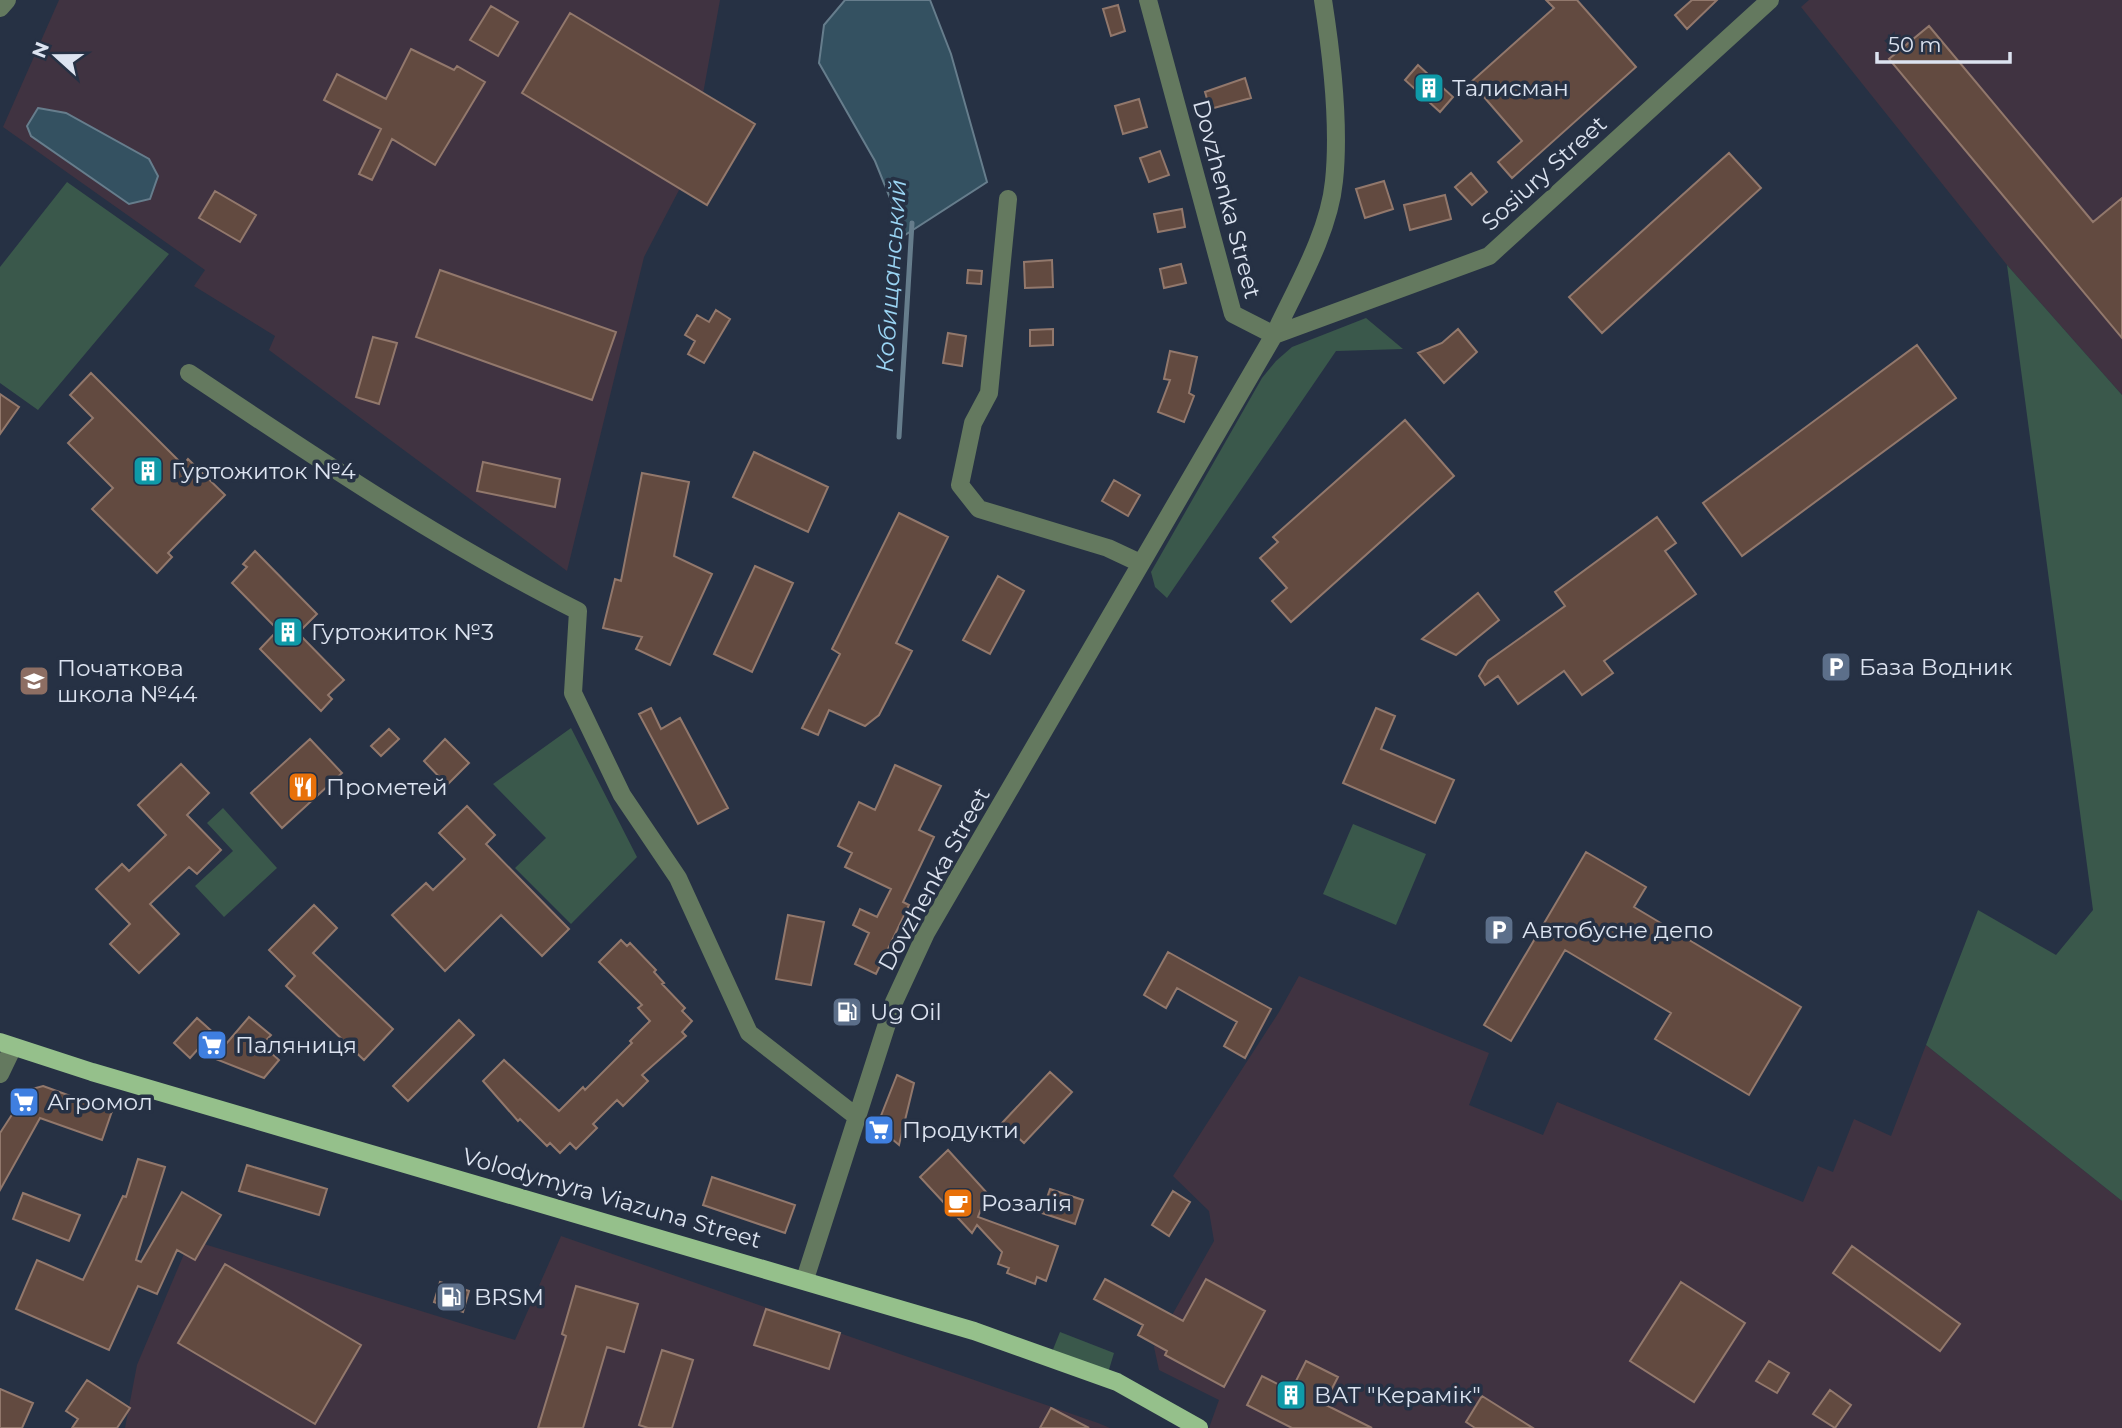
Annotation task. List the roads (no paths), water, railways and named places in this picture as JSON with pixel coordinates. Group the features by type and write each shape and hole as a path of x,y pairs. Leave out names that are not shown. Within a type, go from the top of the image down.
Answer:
{"main road":[{"name":"Volodymyra Viazuna Street","path":"7,1045 805,1279 1040,1353 1116,1382 1199,1428"}],"street":[{"path":"0,8 7,0"},
{"name":"Dovzhenka Street","path":"805,1279 894,1002 926,933 1082,670 1139,563 1274,335 1233,314 1148,0"},
{"path":"1274,335 1316,247 1334,182 1333,64 1324,0"},
{"name":"Sosiury Street","path":"1274,335 1489,256 1770,0"},
{"path":"1008,199 989,393 973,423 960,485 979,509 1096,544 1139,563"},
{"path":"189,373 312,455 526,584 578,611 573,693 622,795 678,878 749,1033 857,1117"},
{"path":"0,1074 7,1045"}],"water":[{"path":"845,0 930,0 951,54 987,182 905,235 875,161 819,63 824,25"},
{"path":"38,108 66,113 149,159 158,176 150,199 129,204 31,136 27,126"}],"waterway":[{"name":"Кобищанський","path":"899,437 912,223"}],"place":[{"name":"Талисман","path":"1429,88"},
{"name":"Гуртожиток №4","path":"148,471"},
{"name":"Гуртожиток №3","path":"288,632"},
{"name":"База Водник","path":"1836,667"},
{"name":"Початкова школа №44","path":"34,681"},
{"name":"Прометей","path":"303,787"},
{"name":"Автобусне депо","path":"1499,930"},
{"name":"Ug Oil","path":"847,1012"},
{"name":"Паляниця","path":"212,1045"},
{"name":"Агромол","path":"24,1102"},
{"name":"Продукти","path":"879,1130"},
{"name":"Розалія","path":"958,1203"},
{"name":"BRSM","path":"451,1297"},
{"name":"ВАТ \"Керамік\"","path":"1291,1395"}]}
